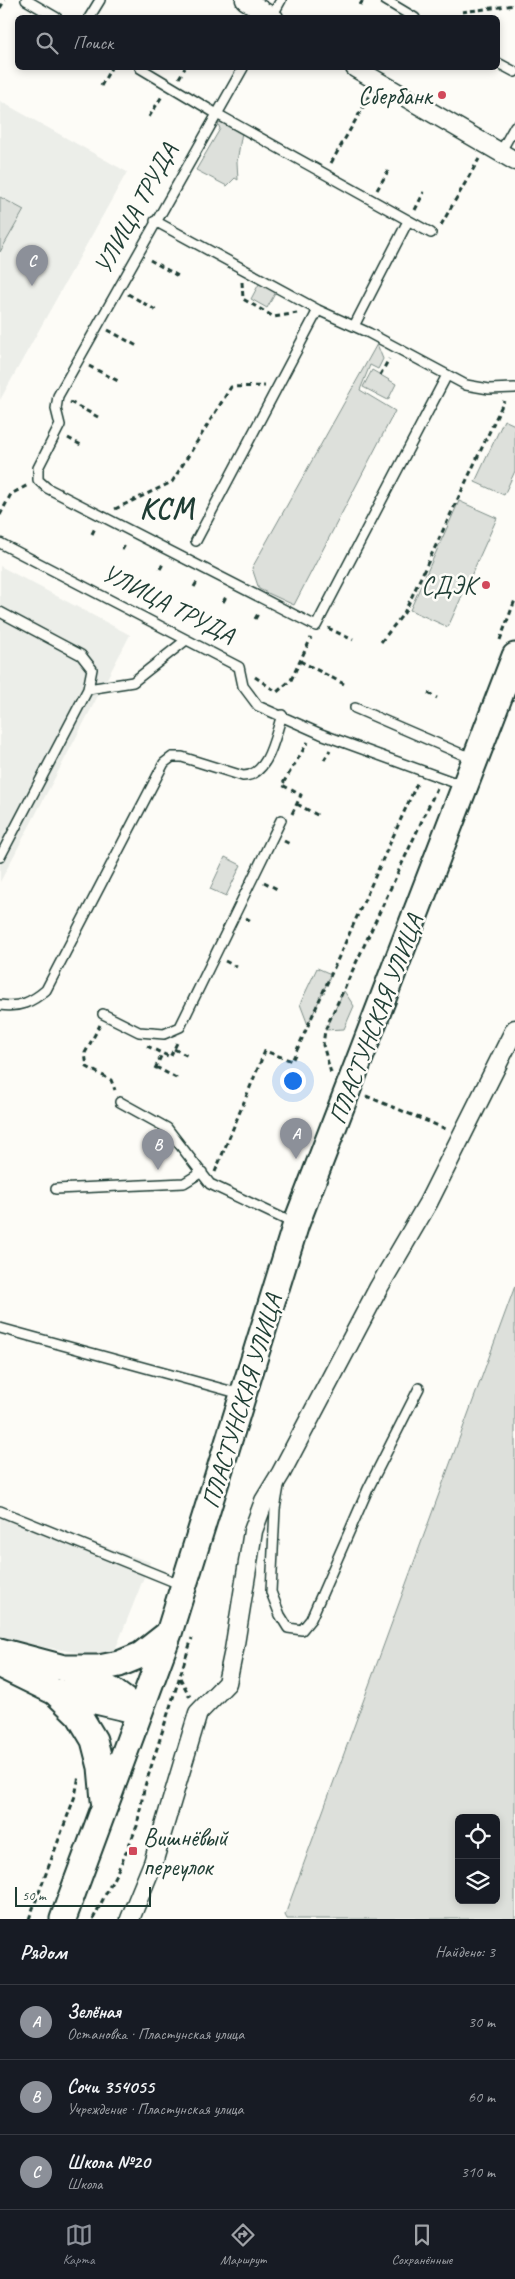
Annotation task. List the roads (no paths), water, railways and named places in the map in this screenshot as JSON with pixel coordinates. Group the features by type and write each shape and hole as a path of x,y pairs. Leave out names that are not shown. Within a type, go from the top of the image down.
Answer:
{"main road":[{"name":"ПЛАСТУНСКАЯ УЛИЦА","path":"62,1919 139,1711 180,1635 184,1586 296,1224 453,782 475,760 507,651"},
{"path":"64,1668 99,1668 119,1664 180,1635"},
{"path":"0,1651 64,1668 111,1690 139,1711"},
{"path":"0,1665 55,1692 139,1711"},
{"path":"55,1692 79,1715 94,1740 101,1767 105,1805"}],"street":[{"path":"245,0 269,15"},
{"path":"358,70 507,157"},
{"path":"130,1919 153,1863 198,1713 227,1683 234,1650 252,1531 264,1500 379,1287 428,1203 515,1029"}],"lane":[{"path":"26,0 51,15"},
{"path":"91,15 100,0"},
{"path":"273,15 281,0"},
{"path":"385,0 410,15"},
{"path":"500,64 515,72"},
{"path":"143,70 217,114 431,233"},
{"name":"УЛИЦА ТРУДА","path":"242,70 155,221 58,397 56,409 60,425 38,468 38,480 47,488 317,625 447,375"},
{"path":"507,157 515,126"},
{"path":"155,221 318,310 354,326 466,385 489,389 512,389"},
{"path":"354,326 408,221"},
{"path":"196,540 318,310"},
{"name":"УЛИЦА ТРУДА","path":"0,543 239,667 243,686 258,706 282,715 321,734 453,782"},
{"path":"0,612 81,655 92,669 88,689 0,857"},
{"path":"88,689 133,682 186,640"},
{"path":"355,708 475,760"},
{"path":"0,1005 20,1005 33,1000 46,990 164,763 172,757 182,757 243,776 250,776 258,772 265,763 282,715"},
{"path":"103,1014 139,1032 164,1034 180,1027 281,820"},
{"path":"120,1102 167,1128 210,1184 296,1224"},
{"path":"56,1189 184,1183 202,1172"},
{"path":"0,1328 243,1395"},
{"path":"280,1473 275,1509 272,1592 288,1628 302,1630 311,1619 368,1489 419,1388"},
{"path":"0,1511 184,1586"}],"place":[{"name":"Сбербанк","path":"442,95"},
{"name":"Школа №20","path":"32,286"},
{"name":"СДЭК","path":"486,585"},
{"name":"Зелёная","path":"296,1159"},
{"name":"Сочи 354055","path":"158,1170"},
{"name":"Вишнёвый переулок","path":"133,1851"}],"district":[{"name":"КСМ","path":"167,508"}]}
